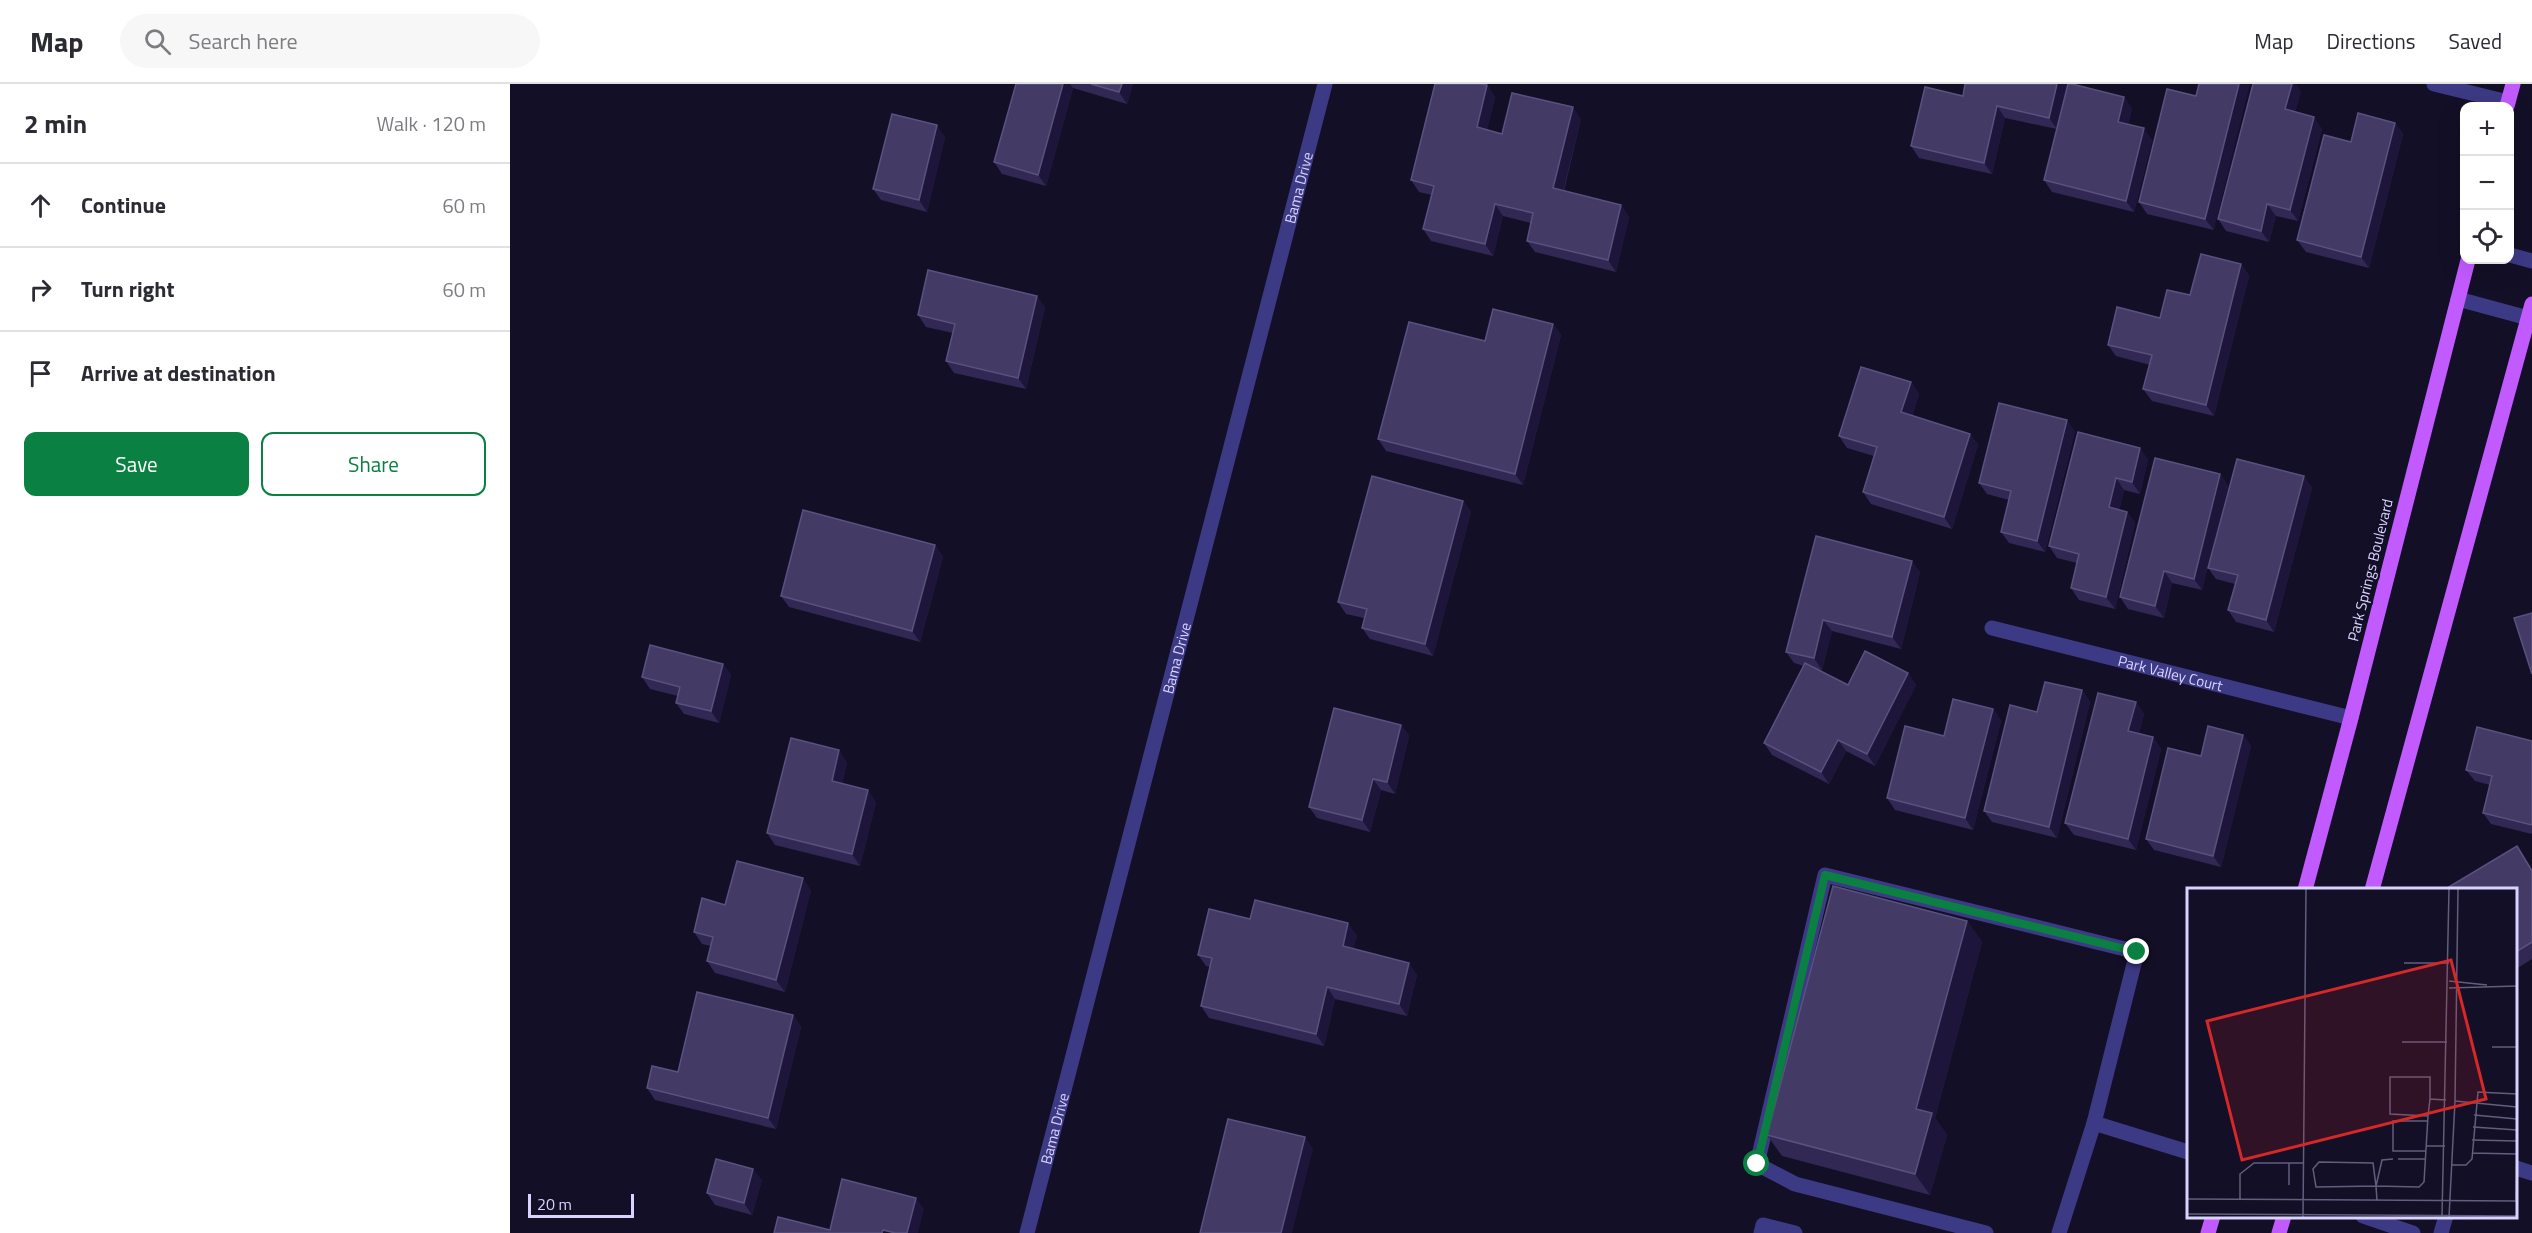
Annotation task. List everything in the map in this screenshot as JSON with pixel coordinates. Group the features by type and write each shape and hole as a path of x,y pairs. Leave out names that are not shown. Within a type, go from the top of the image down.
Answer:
{"main road":[{"path":"2508,102 2513,84"},
{"name":"Park Springs Boulevard","path":"2306,888 2467,264"},
{"path":"2373,888 2531,313"},
{"path":"2208,1233 2212,1218"},
{"path":"2279,1233 2283,1218"}],"street":[{"name":"Bama Drive","path":"1027,1233 1325,84"},
{"path":"2434,84 2500,102"},
{"path":"2514,256 2532,261"},
{"path":"2458,299 2531,313"},
{"name":"Park Valley Court","path":"1992,628 2351,718"},
{"path":"1986,1233 1795,1184 1757,1164 1825,875 2137,952 2094,1123 2059,1233"},
{"path":"2094,1123 2187,1152"},
{"path":"2517,1168 2532,1173"},
{"path":"2369,1218 2413,1233"},
{"path":"2441,1233 2445,1218"},
{"path":"1761,1233 1763,1225 1795,1233"}],"building":[{"path":"1016,84 1063,84 1038,175 994,162"},
{"path":"1091,84 1122,84 1119,92"},
{"path":"1435,84 1487,85 1477,127 1502,134 1512,93 1573,107 1553,188 1621,205 1608,260 1527,241 1533,213 1495,204 1485,244 1423,229 1434,186 1411,180"},
{"path":"1965,84 2057,84 2049,118 1997,106 1984,163 1911,146 1925,87 1963,96"},
{"path":"2068,84 2124,97 2118,122 2144,128 2126,201 2044,180"},
{"path":"2199,84 2239,84 2205,219 2139,202 2167,89 2196,96"},
{"path":"2253,84 2292,84 2285,109 2314,117 2290,210 2267,204 2261,231 2218,219"},
{"path":"2358,113 2395,123 2361,257 2297,240 2324,135 2351,142"},
{"path":"892,114 937,125 919,200 873,189"},
{"path":"2201,254 2241,264 2206,405 2143,389 2152,355 2108,345 2117,307 2160,318 2167,290 2190,295"},
{"path":"928,270 1037,296 1018,378 946,361 955,324 918,315"},
{"path":"1493,309 1553,324 1515,474 1378,439 1409,322 1485,341"},
{"path":"1861,367 1911,382 1901,412 1970,434 1944,517 1863,492 1877,447 1839,436"},
{"path":"1999,403 2067,420 2037,541 2001,532 2011,491 1979,483"},
{"path":"2078,432 2140,448 2132,482 2116,478 2109,507 2127,512 2106,597 2071,588 2079,554 2049,546"},
{"path":"2155,458 2220,474 2194,579 2164,571 2155,606 2120,597"},
{"path":"2237,459 2304,476 2266,620 2228,610 2238,575 2208,568"},
{"path":"1372,476 1463,501 1425,644 1362,628 1367,609 1338,602"},
{"path":"803,510 935,545 912,631 781,596"},
{"path":"1816,536 1912,561 1892,637 1823,620 1814,658 1786,652"},
{"path":"2532,613 2532,674 2514,618"},
{"path":"650,645 723,664 711,711 676,703 680,687 642,677"},
{"path":"1865,651 1908,673 1867,754 1838,740 1821,772 1764,743 1805,663 1848,685"},
{"path":"2045,682 2082,690 2049,827 1984,811 2010,705 2037,712"},
{"path":"2098,693 2136,702 2128,731 2153,737 2128,839 2065,823"},
{"path":"1953,699 1993,709 1965,818 1887,798 1905,726 1944,736"},
{"path":"1334,708 1401,725 1387,782 1373,779 1362,820 1309,807"},
{"path":"2208,726 2243,735 2213,856 2146,839 2168,748 2201,756"},
{"path":"2477,727 2532,741 2532,825 2483,813 2492,776 2466,770"},
{"path":"791,738 839,750 832,781 868,790 852,854 767,833"},
{"path":"2517,846 2532,871 2532,942 2517,951 2517,888 2447,888"},
{"path":"737,861 803,878 776,980 707,961 713,937 694,932 702,898 725,905"},
{"path":"1833,886 1967,921 1916,1109 1932,1113 1915,1174 1767,1135"},
{"path":"1255,900 1348,923 1343,946 1409,963 1399,1004 1327,987 1316,1034 1201,1006 1212,958 1198,955 1209,909 1250,919"},
{"path":"697,992 793,1015 768,1118 647,1088 652,1066 678,1072"},
{"path":"1228,1119 1305,1137 1281,1233 1200,1233"},
{"path":"716,1159 753,1169 744,1203 707,1193"},
{"path":"842,1179 916,1198 907,1233 883,1230 882,1233 774,1233 778,1217 830,1230"}],"route":[{"path":"1757,1164 1825,875 2137,952"}]}
